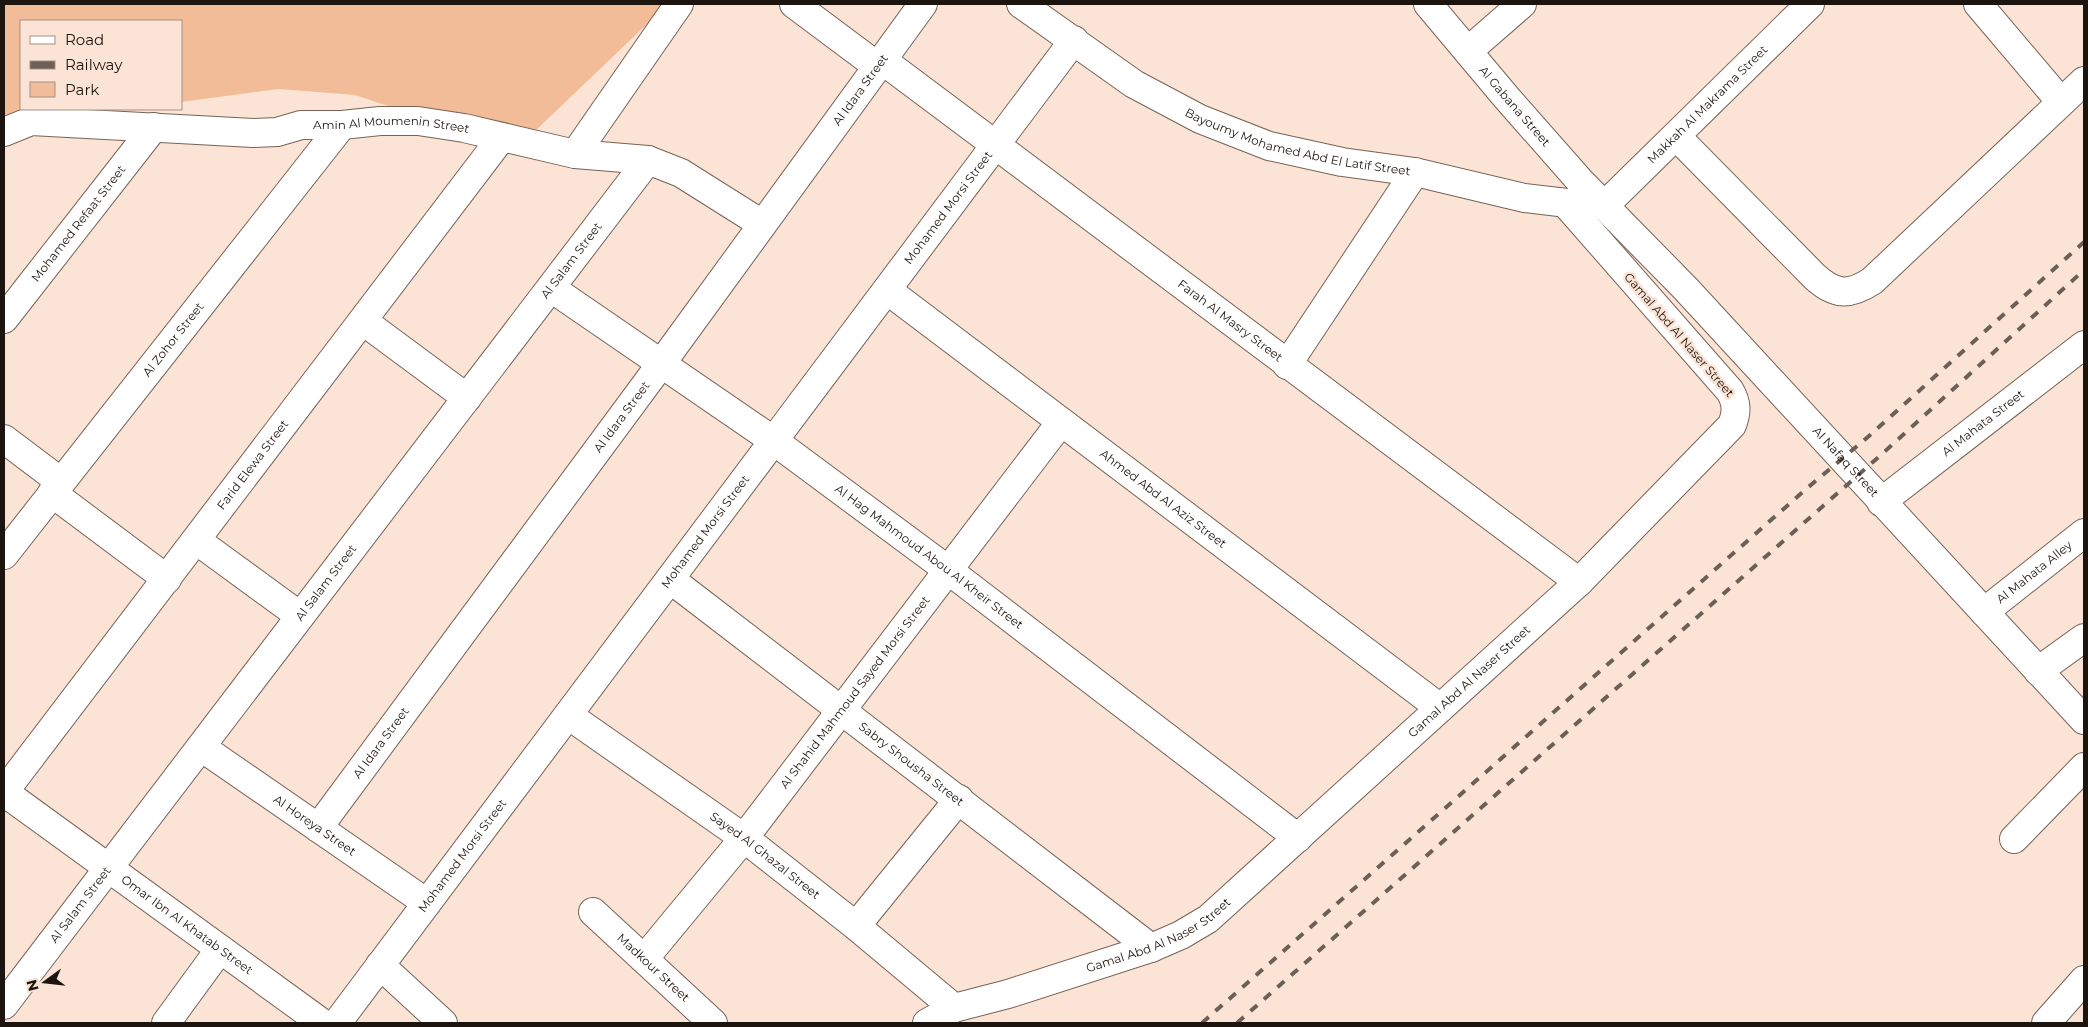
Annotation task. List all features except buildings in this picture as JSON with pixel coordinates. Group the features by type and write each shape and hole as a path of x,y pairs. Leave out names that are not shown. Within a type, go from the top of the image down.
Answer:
{"street":[{"path":"575,154 679,4"},
{"name":"Farah Al Masry Street","path":"794,4 995,145 1579,582"},
{"name":"Al Idara Street","path":"318,828 661,364 923,4"},
{"name":"Bayoumy Mohamed Abd El Latif Street","path":"1021,4 1134,84 1208,123 1269,146 1342,162 1415,172 1524,198 1566,204 1604,206"},
{"name":"Al Gabana Street","path":"1428,4 1541,139 1604,206"},
{"path":"1468,51 1522,4"},
{"name":"Makkah Al Makrama Street","path":"1604,206 1810,4"},
{"path":"1978,4 2061,102"},
{"name":"Mohamed Morsi Street","path":"337,1023 1074,40"},
{"path":"1676,136 1826,288 1842,292 1858,290 1872,280 2084,80"},
{"name":"Amin Al Moumenin Street","path":"4,132 31,121 277,132 301,125 342,124 380,120 418,121 502,137 575,154 648,160 681,173 762,224"},
{"name":"Al Zohor Street","path":"4,554 342,124"},
{"name":"Mohamed Refaat Street","path":"4,319 154,127"},
{"name":"Farid Elewa Street","path":"4,792 502,137"},
{"name":"Al Salam Street","path":"4,1005 648,160"},
{"path":"1287,365 1415,172"},
{"name":"Gamal Abd Al Naser Street","path":"927,1023 954,1008 1008,994 1151,948 1181,935 1208,919 1579,582 1732,425 1736,414 1736,401 1730,391 1566,204"},
{"name":"Al Nafaq Street","path":"1604,206 1686,289 2084,720"},
{"name":"Al Hag Mahmoud Abou Al Kheir Street","path":"551,288 774,441 948,570 1298,838"},
{"name":"Ahmed Abd Al Aziz Street","path":"887,290 1440,708"},
{"path":"363,321 467,398"},
{"name":"Al Mahata Street","path":"1881,502 2084,345"},
{"name":"Al Shahid Mahmoud Sayed Morsi Street","path":"644,959 744,838 1062,422"},
{"path":"4,439 57,488 167,579"},
{"name":"Al Mahata Alley","path":"1984,612 2084,533"},
{"path":"196,540 300,616"},
{"name":"Sabry Shousha Street","path":"670,579 1151,948"},
{"path":"2038,671 2084,638"},
{"name":"Sayed Al Ghazal Street","path":"568,715 744,838 856,926 954,1008"},
{"name":"Al Horeya Street","path":"200,747 427,903"},
{"path":"2014,839 2084,767"},
{"name":"Omar Ibn Al Khatab Street","path":"4,792 322,1023"},
{"path":"856,926 959,799"},
{"name":"Madkour Street","path":"593,912 713,1023"},
{"path":"166,1023 220,949"},
{"path":"380,966 443,1023"},
{"path":"2046,1023 2084,980"}],"green space":[{"path":"4,4 668,4 534,132 403,111 355,95 278,89 182,102 182,20 20,20 20,110 118,110 4,120"}],"railway":[{"path":"1202,1023 1805,490 1869,436 2084,242"},
{"path":"1237,1023 1882,454 2084,270"}]}
